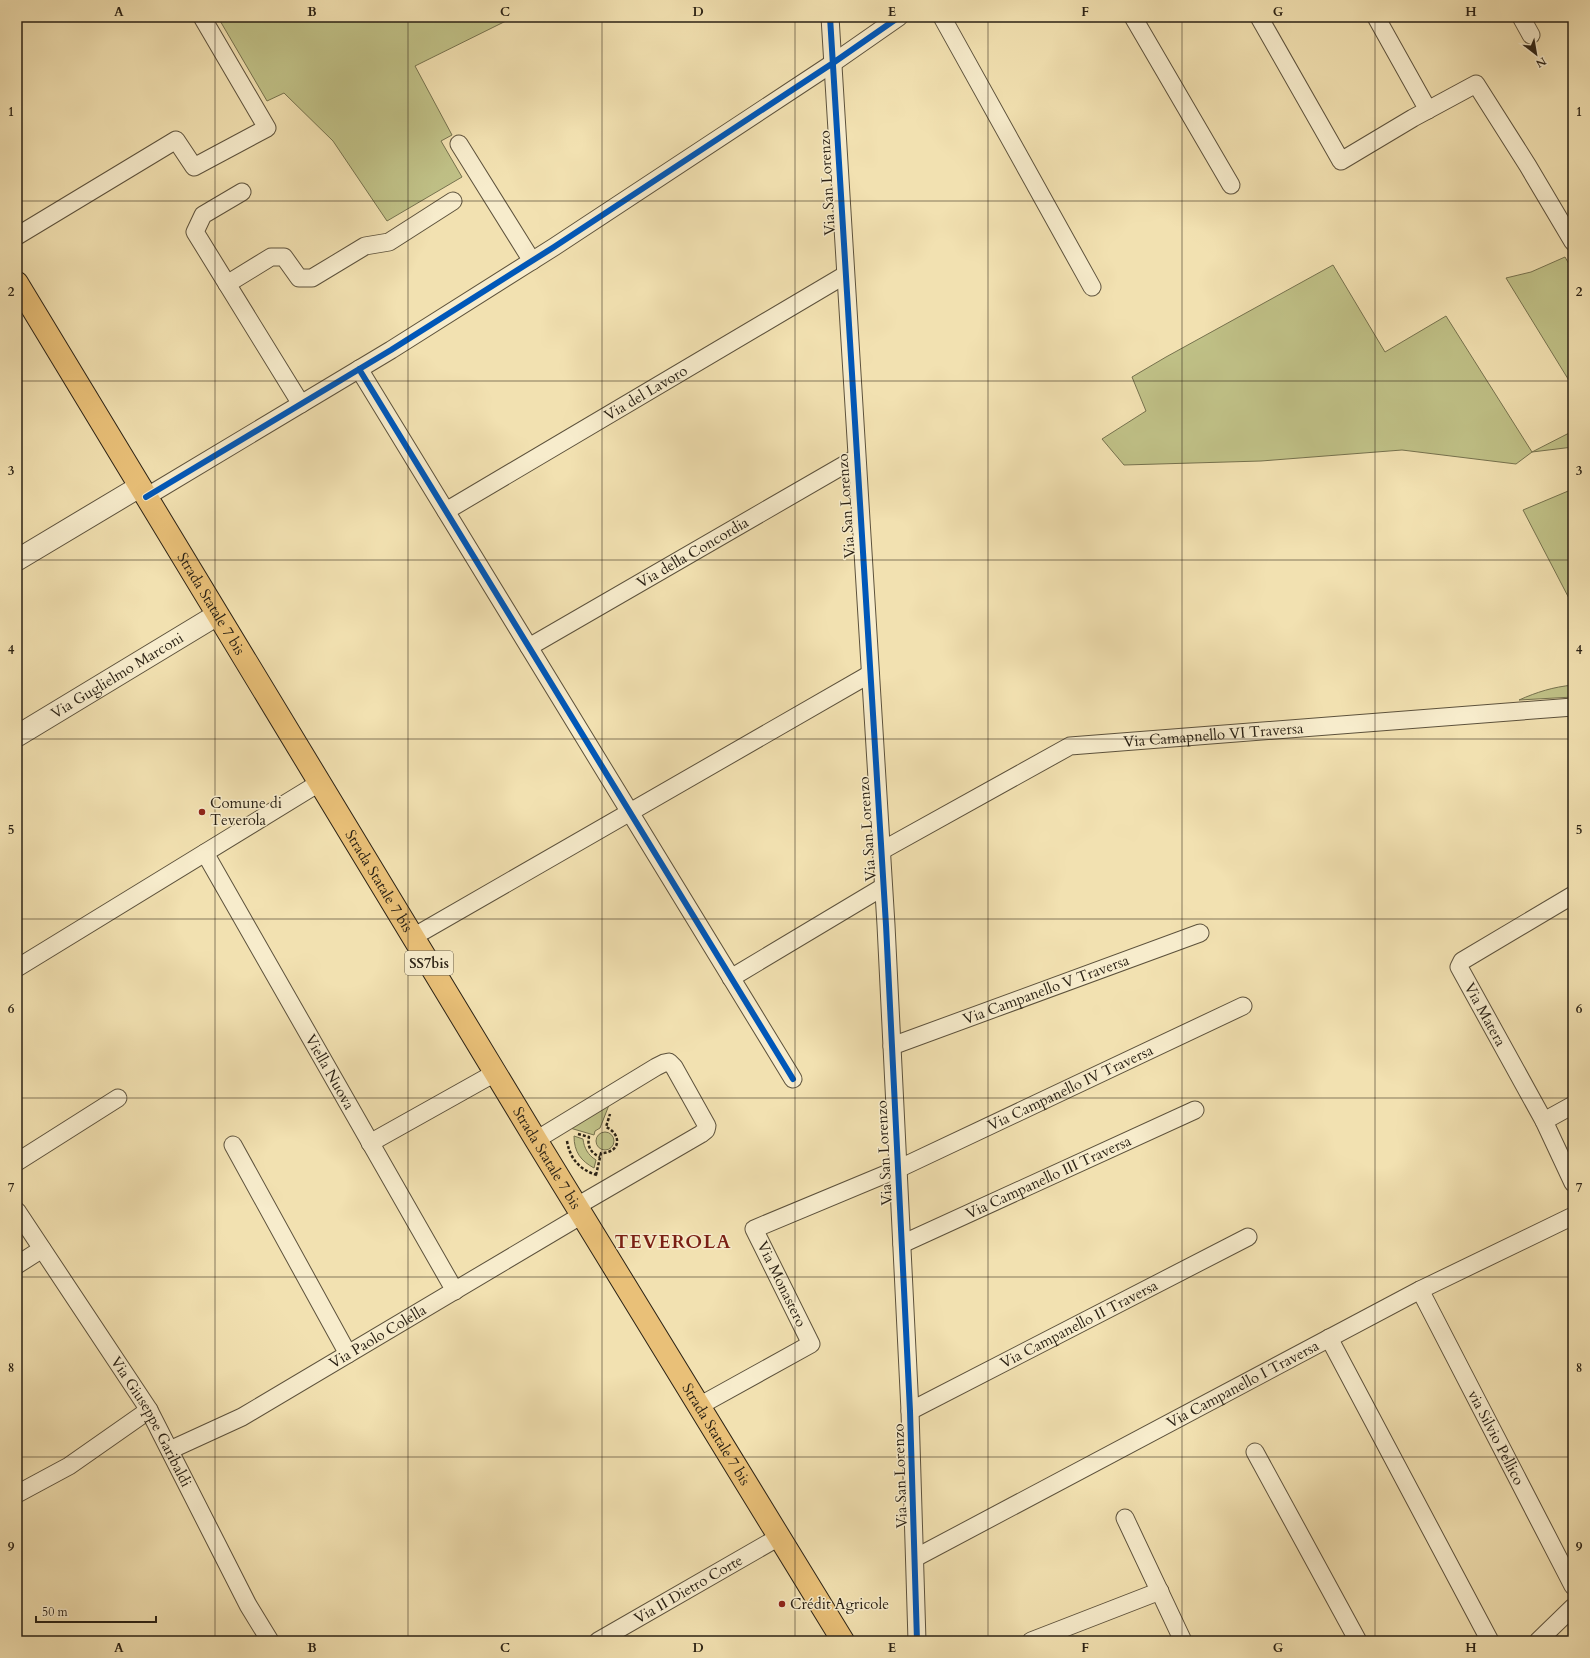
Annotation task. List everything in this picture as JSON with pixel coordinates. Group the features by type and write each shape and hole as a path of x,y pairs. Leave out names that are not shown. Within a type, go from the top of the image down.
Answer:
{"main road":[{"name":"Strada Statale 7 bis","path":"17,283 142,492 536,1140 843,1641"}],"street":[{"path":"17,236 176,140 194,167 267,128 202,17"},
{"name":"Via San Lorenzo","path":"830,17 892,1046 916,1558 913,1640"},
{"path":"18,557 142,492 301,404 359,369 532,261 833,63 899,17"},
{"path":"942,17 1092,286"},
{"path":"1133,17 1231,185"},
{"path":"1259,17 1341,161 1476,84 1528,166 1573,242"},
{"path":"1376,17 1428,110"},
{"path":"1521,17 1531,35"},
{"path":"459,144 532,261"},
{"path":"242,192 203,215 195,232 301,404"},
{"path":"227,284 271,257 284,257 299,278 312,278 366,246 389,242 452,201"},
{"name":"Via del Lavoro","path":"446,511 845,275"},
{"path":"359,369 793,1079"},
{"name":"Via della Concordia","path":"529,647 856,458"},
{"name":"Via Guglielmo Marconi","path":"17,736 217,614"},
{"path":"413,937 870,674"},
{"name":"Via Camapnello VI Traversa","path":"881,851 1070,746 1573,707"},
{"path":"17,968 319,783"},
{"name":"Viella Nuova","path":"204,853 455,1290"},
{"path":"731,978 883,887"},
{"name":"Via Matera","path":"1573,895 1462,961 1459,967 1544,1121 1573,1183"},
{"name":"Via Campanello V Traversa","path":"892,1046 1200,933"},
{"name":"Via Campanello IV Traversa","path":"898,1169 1243,1006"},
{"name":"Via Paolo Colella","path":"170,1450 242,1417 455,1290 706,1130 707,1126 670,1062 656,1067 536,1140"},
{"path":"370,1143 496,1073"},
{"path":"17,1162 118,1098"},
{"path":"1544,1121 1573,1105"},
{"name":"Via Campanello III Traversa","path":"902,1244 1195,1110"},
{"path":"233,1145 348,1354"},
{"name":"Via Monastero","path":"699,1406 811,1344 754,1229 898,1169"},
{"name":"Via Giuseppe Garibaldi","path":"17,1211 149,1410 248,1604 270,1641"},
{"name":"Via Campanello I Traversa","path":"916,1558 1420,1290 1573,1216"},
{"name":"Via Campanello II Traversa","path":"910,1412 1248,1237"},
{"path":"17,1265 42,1249"},
{"name":"via Silvio Pellico","path":"1420,1290 1573,1586"},
{"path":"1329,1338 1490,1641"},
{"path":"17,1494 69,1466 149,1410"},
{"path":"1255,1452 1358,1641"},
{"path":"1125,1518 1183,1641"},
{"name":"Via II Dietro Corte","path":"598,1641 779,1537"},
{"path":"1031,1641 1160,1591"},
{"path":"1538,1641 1573,1607"}],"path":[{"path":"596,1175 601,1153 608,1153 615,1149 617,1143 617,1136 606,1127 610,1113"},
{"path":"575,1134 589,1137 589,1149 600,1157"},
{"path":"567,1137 570,1151 580,1168 602,1176"}],"green space":[{"path":"223,17 514,17 415,66 452,135 441,141 462,177 387,221 333,141 284,93 267,101 219,19"},
{"path":"1565,257 1573,271 1573,387 1506,278 1531,272"},
{"path":"1333,265 1385,352 1446,316 1532,452 1516,464 1402,450 1261,461 1124,465 1102,439 1146,411 1132,377"},
{"path":"1573,431 1573,447 1532,452"},
{"path":"1573,489 1573,606 1523,510"},
{"path":"1573,685 1573,697 1519,700 1545,690"},
{"path":"609,1105 600,1128 595,1131 594,1135 570,1128"},
{"path":"605,1132 611,1135 614,1141 611,1147 605,1150 599,1147 596,1141 599,1135"},
{"path":"574,1136 583,1139 587,1151 596,1160 594,1168 585,1162 579,1155 575,1147"}],"cycle path":[{"path":"830,17 886,925 910,1411 917,1641"},
{"path":"146,497 391,350 554,247 833,63 899,17"},
{"path":"359,369 793,1079"}],"place":[{"name":"Comune di Teverola","path":"202,812"},
{"name":"Crédit Agricole","path":"782,1604"}],"district":[{"name":"TEVEROLA","path":"673,1242"}]}
